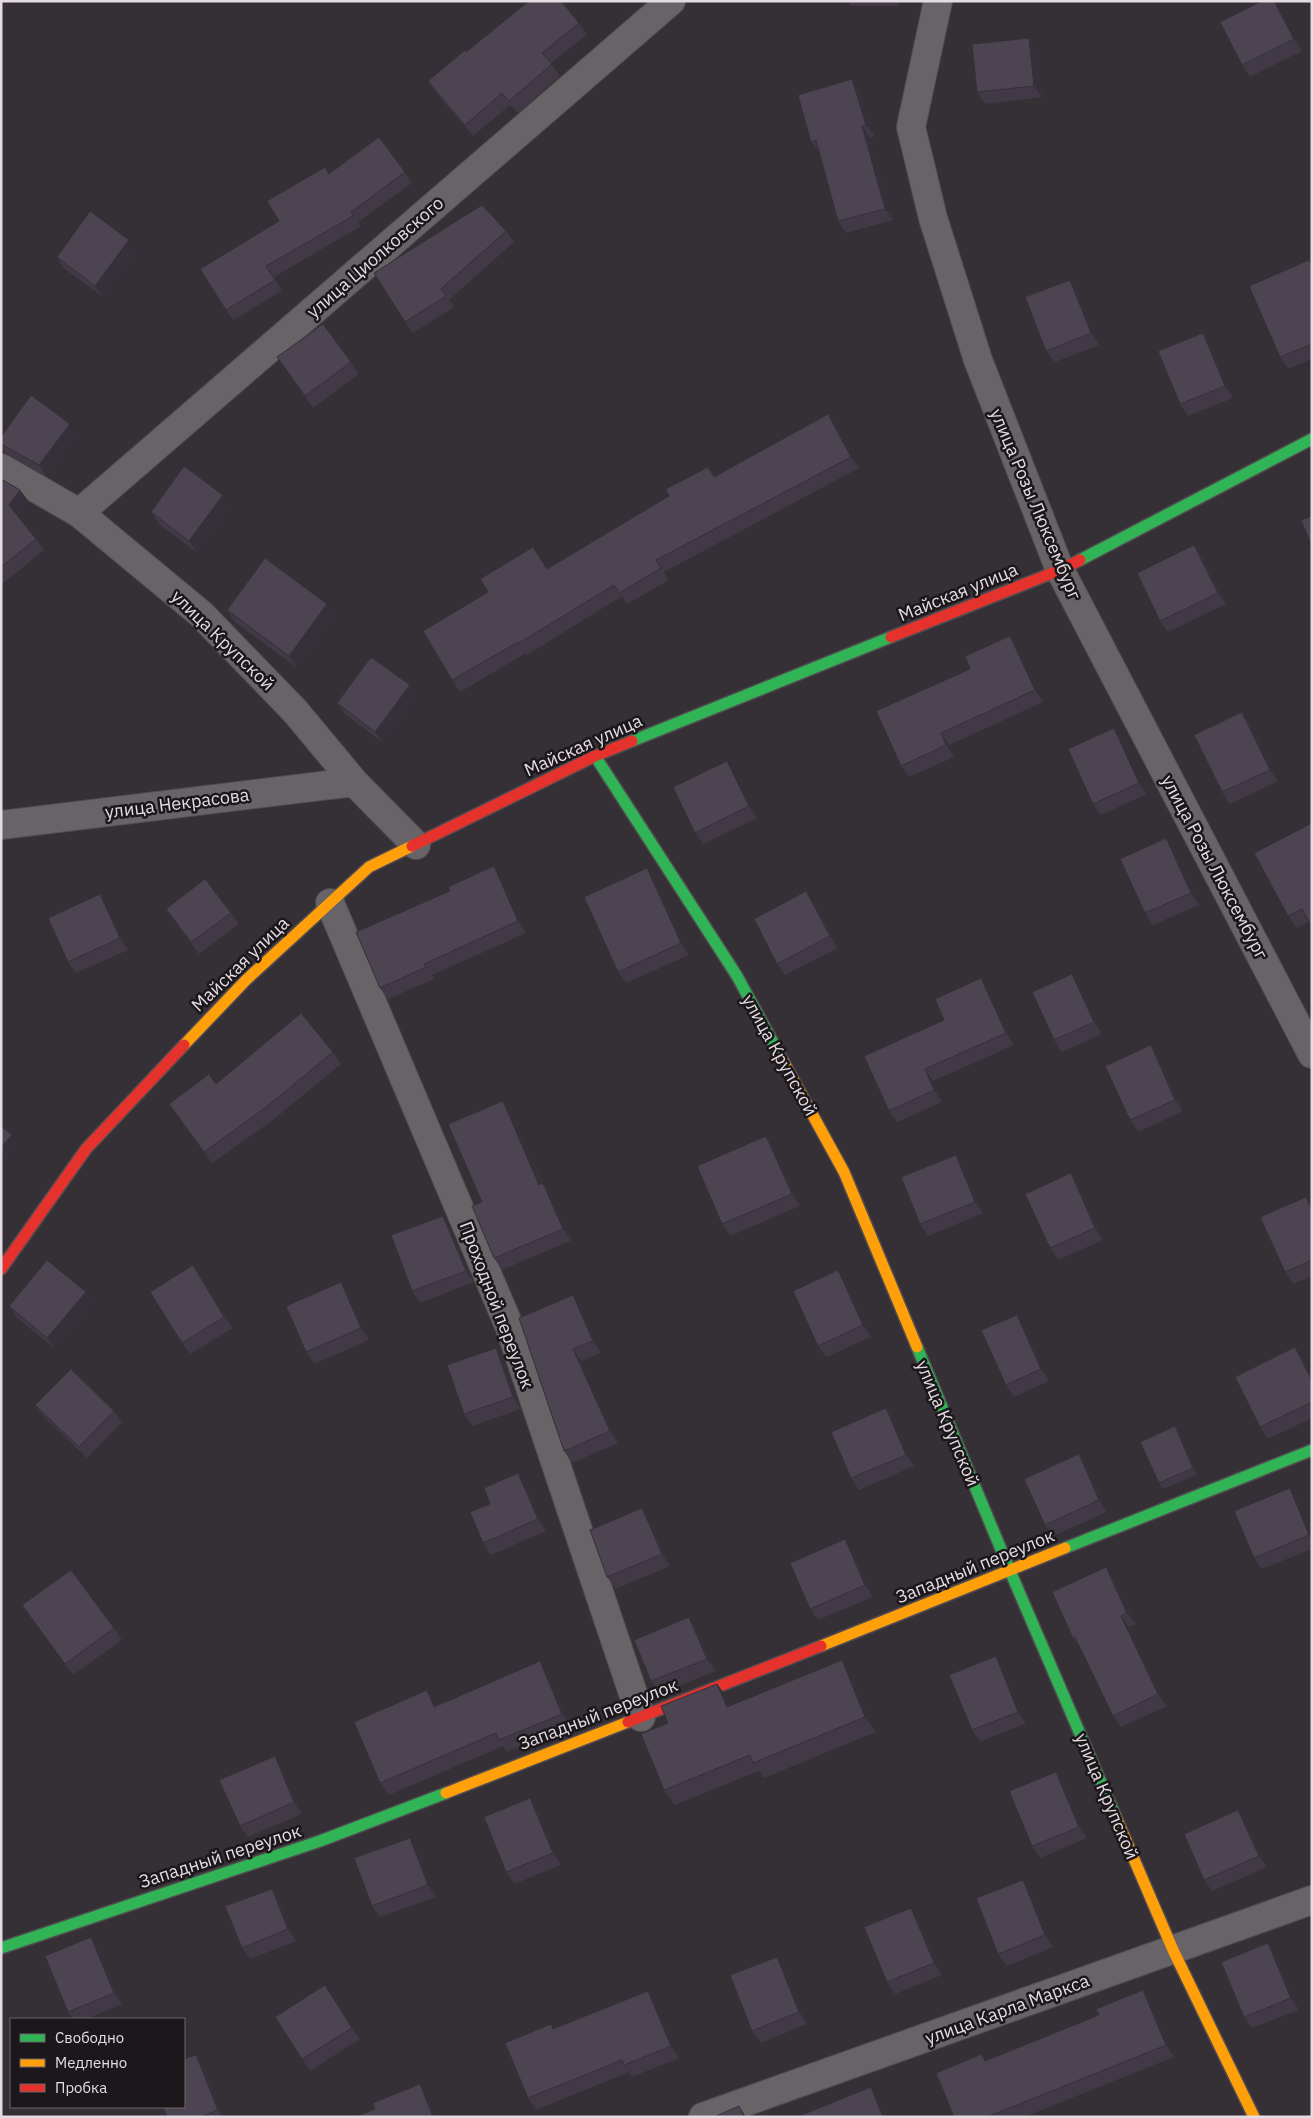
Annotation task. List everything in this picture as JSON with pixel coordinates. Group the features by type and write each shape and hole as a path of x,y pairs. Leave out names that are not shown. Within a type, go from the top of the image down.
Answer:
{"street":[{"name":"улица Циолковского","path":"79,513 671,1"},
{"name":"улица Розы Люксембург","path":"938,1 911,127 933,218 978,360 1060,570 1312,1054"},
{"name":"Майская улица","path":"1,1269 86,1149 246,980 369,867 595,756 1060,570 1312,439"},
{"name":"улица Крупской","path":"1,468 79,513 200,614 295,711 354,782 416,845"},
{"name":"улица Крупской","path":"595,756 737,976 844,1172 1010,1571 1173,1950 1254,2117"},
{"name":"улица Некрасова","path":"1,825 354,782"},
{"name":"Проходной переулок","path":"330,903 510,1328 641,1717"},
{"name":"Западный переулок","path":"1,1948 320,1841 641,1717 1312,1450"},
{"name":"улица Карла Маркса","path":"703,2117 1312,1900"}],"building":[{"path":"529,1 561,1 579,23 542,53 552,64 509,101 502,93 465,125 428,81"},
{"path":"1262,1 1274,1 1294,39 1242,65 1220,22"},
{"path":"1029,38 1034,86 977,92 972,44"},
{"path":"852,79 866,125 862,126 885,209 838,221 816,140 811,142 798,95"},
{"path":"379,137 405,172 351,212 353,216 266,266 275,280 226,310 200,269 279,221 267,201 325,167 329,174"},
{"path":"482,205 506,231 441,289 446,296 405,322 374,273"},
{"path":"90,211 129,240 95,286 57,257"},
{"path":"1309,260 1312,266 1312,344 1280,357 1249,286"},
{"path":"1070,280 1091,333 1046,351 1025,297"},
{"path":"323,324 351,362 305,396 277,357"},
{"path":"1203,333 1225,386 1180,404 1158,351"},
{"path":"31,395 70,424 39,465 1,444 1,437"},
{"path":"828,414 851,457 656,560 661,568 619,593 614,585 519,643 452,680 423,631 488,592 480,579 533,547 547,569 669,496 666,489 708,467 714,477"},
{"path":"184,466 223,495 189,541 151,512"},
{"path":"1,479 20,490 9,505 36,539 1,567"},
{"path":"1312,516 1312,547 1301,520"},
{"path":"1194,545 1218,593 1160,621 1137,573"},
{"path":"265,558 327,604 289,656 227,610"},
{"path":"1010,636 1035,690 941,733 946,745 901,766 876,711 970,669 965,656"},
{"path":"371,657 410,685 375,732 337,703"},
{"path":"1242,712 1270,770 1222,792 1194,735"},
{"path":"1114,728 1139,783 1093,804 1068,749"},
{"path":"727,761 749,806 695,833 673,787"},
{"path":"1312,823 1312,927 1302,909 1288,916 1254,853"},
{"path":"1166,838 1191,893 1145,913 1120,859"},
{"path":"494,866 518,921 424,964 426,967 380,988 356,932 450,891 448,887"},
{"path":"647,868 681,943 618,972 584,897"},
{"path":"205,879 231,913 191,942 166,909"},
{"path":"806,891 830,936 777,964 754,919"},
{"path":"100,894 120,938 68,962 48,918"},
{"path":"1072,974 1094,1022 1054,1040 1032,992"},
{"path":"981,978 1006,1033 925,1069 934,1090 889,1111 864,1056 944,1020 935,999"},
{"path":"301,1013 333,1052 265,1108 204,1152 169,1104 209,1074 216,1084"},
{"path":"1151,1045 1175,1100 1130,1120 1105,1066"},
{"path":"503,1101 539,1185 543,1183 563,1229 494,1258 472,1206 482,1202 448,1124"},
{"path":"1,1126 12,1135 1,1147"},
{"path":"766,1136 792,1194 722,1224 697,1166"},
{"path":"956,1155 975,1202 920,1224 901,1177"},
{"path":"1071,1173 1095,1228 1050,1248 1025,1194"},
{"path":"1306,1197 1312,1210 1312,1260 1285,1272 1260,1217"},
{"path":"443,1216 466,1271 412,1291 391,1235"},
{"path":"47,1260 86,1292 47,1338 9,1306"},
{"path":"193,1265 224,1317 182,1343 150,1292"},
{"path":"838,1270 863,1325 818,1346 793,1291"},
{"path":"341,1282 361,1328 306,1352 286,1306"},
{"path":"573,1295 593,1341 573,1349 610,1431 564,1451 519,1318"},
{"path":"1017,1315 1041,1369 1006,1385 981,1330"},
{"path":"1295,1347 1312,1381 1312,1402 1260,1427 1235,1377"},
{"path":"496,1348 513,1397 464,1414 447,1365"},
{"path":"71,1369 114,1411 79,1447 35,1405"},
{"path":"886,1408 906,1455 851,1478 831,1432"},
{"path":"1175,1426 1193,1468 1159,1483 1140,1442"},
{"path":"1079,1454 1099,1500 1045,1525 1024,1479"},
{"path":"518,1473 538,1519 483,1543 470,1512 490,1504 484,1488"},
{"path":"1290,1488 1309,1535 1254,1558 1234,1511"},
{"path":"642,1508 662,1554 607,1577 590,1530"},
{"path":"845,1539 865,1585 810,1609 790,1563"},
{"path":"1106,1567 1127,1613 1121,1616 1158,1694 1113,1716 1052,1592"},
{"path":"71,1570 114,1628 65,1664 22,1605"},
{"path":"689,1617 707,1659 651,1681 634,1640"},
{"path":"996,1656 1018,1712 972,1730 949,1675"},
{"path":"842,1660 865,1717 753,1763 750,1755 664,1790 641,1734 668,1723 661,1706 717,1684 727,1707"},
{"path":"540,1661 562,1714 499,1740 496,1733 380,1783 354,1722 427,1690 434,1707"},
{"path":"275,1756 294,1802 240,1826 219,1780"},
{"path":"1056,1772 1079,1827 1032,1846 1009,1791"},
{"path":"530,1798 553,1853 506,1872 484,1817"},
{"path":"1238,1810 1259,1856 1204,1880 1184,1834"},
{"path":"410,1838 428,1885 372,1906 354,1858"},
{"path":"1023,1880 1045,1935 998,1954 976,1898"},
{"path":"272,1889 288,1929 242,1948 225,1906"},
{"path":"911,1908 934,1963 887,1982 864,1927"},
{"path":"91,1937 114,1993 68,2012 45,1956"},
{"path":"1268,1943 1291,1998 1244,2017 1221,1962"},
{"path":"777,1957 799,2012 752,2031 730,1975"},
{"path":"325,1985 352,2028 302,2059 275,2017"},
{"path":"1143,1990 1166,2045 987,2117 954,2117 936,2073 982,2054 985,2061 1099,2015 1096,2009"},
{"path":"648,1991 671,2046 624,2065 622,2060 528,2098 505,2043 551,2024 553,2029"},
{"path":"196,2055 218,2110 201,2117 167,2117 163,2108 185,2108 185,2059"},
{"path":"420,2084 433,2117 355,2117 375,2109 373,2103"},
{"path":"871,2087 883,2117 797,2117"},
{"path":"739,2106 744,2117 714,2117"}],"traffic: fast":[{"path":"1080,560 1312,439"},
{"path":"632,741 891,637"},
{"path":"595,756 737,976 783,1061"},
{"path":"917,1347 1010,1571 1115,1815"},
{"path":"1065,1548 1312,1450"},
{"path":"1,1948 320,1841 446,1793"}],"traffic: slow":[{"path":"184,1045 246,980 369,867 412,846"},
{"path":"783,1061 844,1172 917,1347"},
{"path":"821,1646 1065,1548"},
{"path":"446,1793 628,1722"},
{"path":"1115,1815 1173,1950 1254,2117"}],"traffic: jam":[{"path":"891,637 1060,570 1080,560"},
{"path":"412,846 595,756 632,741"},
{"path":"1,1269 86,1149 184,1045"},
{"path":"628,1722 821,1646"}]}
